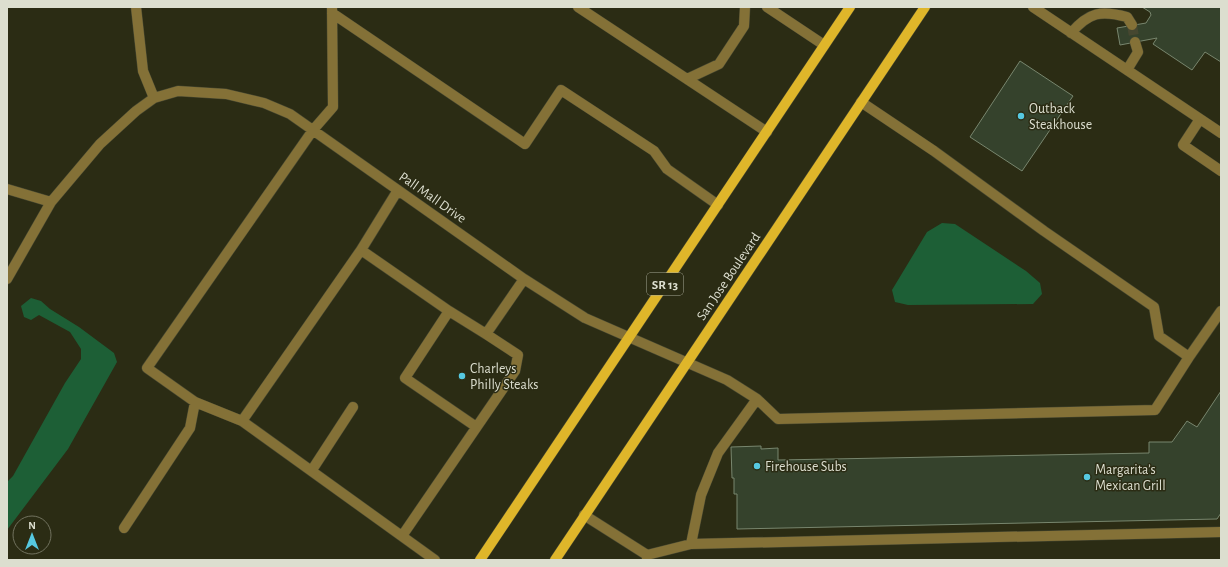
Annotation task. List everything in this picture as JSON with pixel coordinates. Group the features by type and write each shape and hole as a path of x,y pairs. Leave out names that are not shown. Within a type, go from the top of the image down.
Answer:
{"main road":[{"name":"SR 13","path":"480,560 850,7"},
{"name":"San Jose Boulevard","path":"555,560 925,7"}],"street":[{"path":"136,7 143,71 154,98"},
{"path":"687,79 719,64 744,26 745,7"},
{"path":"767,7 824,45"},
{"path":"1033,7 1221,133"},
{"path":"580,8 767,132"},
{"path":"332,10 333,107 313,130 147,368 196,402 242,421 435,560"},
{"path":"332,10 525,144 561,90 654,151 667,169 718,205"},
{"path":"1071,33 1081,22 1092,16 1108,12 1127,17 1132,25"},
{"path":"1127,70 1138,52 1136,42"},
{"name":"Pall Mall Drive","path":"7,279 51,202 100,144 136,111 154,98 178,91 226,94 264,103 290,114 524,278 585,318 727,380 757,399 778,420 1155,410 1189,357"},
{"path":"861,102 934,151 1044,231 1154,306 1158,336 1189,357 1221,311"},
{"path":"1200,119 1183,145 1221,171"},
{"path":"7,189 51,202"},
{"path":"242,421 361,250 398,190"},
{"path":"361,250 449,311 518,355 515,370 475,426 402,536"},
{"path":"486,334 524,278"},
{"path":"449,311 405,378 475,426"},
{"path":"691,544 701,495 718,453 757,399"},
{"path":"124,528 190,428 196,402"},
{"path":"312,470 352,407"},
{"path":"584,515 647,557 691,544 1221,532"}],"shaded area":[{"path":"942,223 955,224 1026,271 1040,283 1042,294 1033,304 908,305 895,302 892,290 927,232"},
{"path":"31,298 41,301 50,309 79,327 114,353 117,362 68,449 18,515 12,515 12,523 7,530 7,482 13,476 65,383 81,359 81,349 70,332 39,315 31,320 24,317 21,306"}],"building":[{"path":"1142,7 1221,7 1221,62 1205,52 1192,70 1153,44 1157,38 1120,45 1117,28 1146,23 1151,15 1150,12"},
{"name":"Outback Steakhouse","path":"1020,61 1073,96 1022,171 970,137"},
{"path":"1221,391 1221,513 1217,519 737,529 737,494 734,494 731,447 761,446 761,449 778,448 778,460 1149,453 1149,442 1172,442 1187,421 1197,427"}],"tunnel":[{"path":"1132,25 1135,42"}],"place":[{"name":"Outback Steakhouse","path":"1021,116"},
{"name":"Charleys Philly Steaks","path":"462,376"},
{"name":"Firehouse Subs","path":"757,466"},
{"name":"Margarita’s Mexican Grill","path":"1087,477"}]}
